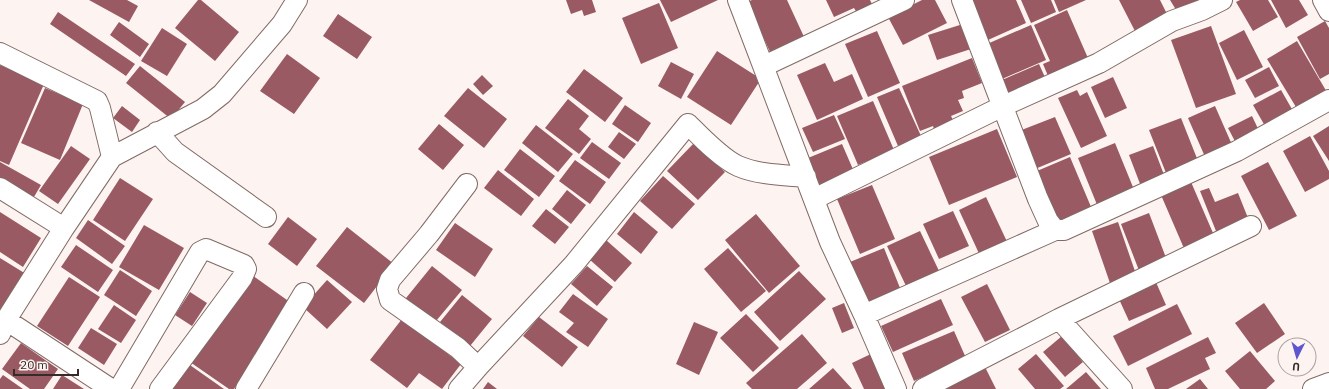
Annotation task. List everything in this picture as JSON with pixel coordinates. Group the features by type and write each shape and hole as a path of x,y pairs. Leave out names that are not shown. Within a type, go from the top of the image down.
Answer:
{"street":[{"path":"111,389 3,327 64,228 112,157 203,108 222,94 282,24 297,0"},
{"path":"738,0 830,242 896,389"},
{"path":"764,66 904,0"},
{"path":"962,0 1001,107 1038,199 1048,221 1055,230"},
{"path":"814,199 1001,107 1099,63 1172,21 1202,10 1222,0"},
{"path":"1323,0 1329,11"},
{"path":"0,53 97,101 112,157"},
{"path":"864,315 1055,230 1064,230 1237,151 1329,100"},
{"path":"458,389 574,264 688,124 710,146 738,166 765,173 806,177"},
{"path":"157,132 176,152 266,217"},
{"path":"467,184 429,234 390,280 387,289 390,300 458,348 478,367"},
{"path":"0,188 64,228"},
{"path":"923,389 1059,319 1251,226"},
{"path":"119,389 200,252 206,249 244,266 246,269 242,278 160,389"},
{"path":"246,389 304,292"},
{"path":"1059,319 1122,389"},
{"path":"1312,389 1329,383"}],"building":[{"path":"89,0 127,0 138,6 129,22"},
{"path":"198,0 201,0 239,32 215,61 175,28"},
{"path":"566,0 592,0 596,12 584,16 582,10 571,14"},
{"path":"660,0 718,0 671,22"},
{"path":"752,0 787,0 805,39 771,54 747,2"},
{"path":"826,0 870,0 873,6 857,13 854,8 834,17"},
{"path":"922,0 935,0 947,23 903,45 888,17"},
{"path":"970,0 1016,0 1026,23 988,40"},
{"path":"1021,0 1051,0 1056,12 1031,23"},
{"path":"1054,0 1086,0 1059,12"},
{"path":"1119,0 1160,0 1168,16 1136,33"},
{"path":"1170,0 1202,0 1178,13"},
{"path":"1240,0 1268,0 1278,17 1253,31 1236,2"},
{"path":"1271,0 1299,0 1308,15 1286,28"},
{"path":"659,3 678,48 641,64 622,18"},
{"path":"1067,10 1091,65 1051,83 1043,64 1050,61 1034,25"},
{"path":"58,12 135,64 126,76 50,24"},
{"path":"338,14 372,37 357,59 323,36"},
{"path":"1325,21 1329,28 1329,74 1320,79 1297,37"},
{"path":"119,22 149,44 140,57 110,35"},
{"path":"963,24 971,49 937,60 928,35"},
{"path":"1031,25 1046,60 1002,79 987,44"},
{"path":"1211,26 1236,94 1196,108 1171,40"},
{"path":"162,28 187,44 167,76 141,61"},
{"path":"1244,30 1263,67 1237,80 1219,43"},
{"path":"877,31 900,83 868,97 845,44"},
{"path":"1297,41 1328,94 1299,112 1267,59"},
{"path":"717,51 761,79 731,125 687,97"},
{"path":"287,54 320,78 294,114 260,91"},
{"path":"972,58 982,83 962,91 964,98 958,100 963,111 951,116 955,124 935,132 933,126 920,131 902,86"},
{"path":"671,62 694,74 681,99 658,86"},
{"path":"825,63 834,82 852,74 863,99 817,120 797,75"},
{"path":"1039,64 1048,84 1011,100 1002,80"},
{"path":"0,65 44,84 9,165 0,161"},
{"path":"140,66 185,102 171,119 126,83"},
{"path":"1269,67 1279,86 1255,98 1245,80"},
{"path":"584,69 623,98 605,122 566,92"},
{"path":"482,75 493,86 483,95 473,84"},
{"path":"1113,77 1127,108 1105,118 1091,87"},
{"path":"45,88 83,104 60,160 21,143"},
{"path":"468,88 507,119 484,148 444,116"},
{"path":"899,88 921,136 898,146 877,97"},
{"path":"1077,90 1080,96 1087,92 1107,136 1081,148 1058,98"},
{"path":"1281,90 1293,111 1265,126 1253,105"},
{"path":"568,99 589,116 579,129 591,139 579,154 545,128"},
{"path":"873,101 894,150 858,165 837,116"},
{"path":"625,105 651,123 638,142 612,124"},
{"path":"122,106 140,120 132,132 113,118"},
{"path":"1215,106 1233,147 1206,159 1188,118"},
{"path":"834,115 845,139 813,152 802,128"},
{"path":"1252,116 1261,135 1238,147 1228,128"},
{"path":"1055,117 1071,154 1035,169 1019,131"},
{"path":"1181,118 1200,166 1168,178 1149,130"},
{"path":"439,124 464,145 443,170 418,149"},
{"path":"536,125 573,154 558,172 522,143"},
{"path":"1329,126 1329,161 1313,136"},
{"path":"997,129 1017,177 949,205 929,157"},
{"path":"619,132 636,144 624,159 608,147"},
{"path":"1310,136 1329,171 1329,179 1305,192 1283,151"},
{"path":"592,142 621,163 609,179 580,158"},
{"path":"694,143 725,172 698,200 667,171"},
{"path":"1115,143 1137,197 1100,212 1078,158"},
{"path":"842,144 855,174 821,188 808,158"},
{"path":"71,146 90,159 58,204 39,191"},
{"path":"1153,146 1166,180 1142,189 1129,155"},
{"path":"520,149 555,176 539,197 504,170"},
{"path":"1070,157 1094,214 1061,228 1037,171"},
{"path":"575,160 606,182 590,204 559,181"},
{"path":"0,162 41,185 31,202 0,185"},
{"path":"1268,162 1297,216 1269,230 1241,176"},
{"path":"498,170 534,199 521,216 484,188"},
{"path":"663,176 695,204 672,229 640,201"},
{"path":"120,178 153,199 125,241 93,220"},
{"path":"1191,182 1216,240 1186,253 1161,195"},
{"path":"872,185 895,239 860,254 837,199"},
{"path":"1209,188 1215,202 1238,193 1250,223 1218,236 1200,191"},
{"path":"567,190 586,205 571,224 552,209"},
{"path":"986,197 1010,248 982,260 959,210"},
{"path":"546,209 569,227 555,244 532,226"},
{"path":"953,211 969,246 939,259 923,224"},
{"path":"0,212 41,238 23,267 0,252"},
{"path":"634,212 658,232 641,254 617,234"},
{"path":"1149,213 1168,263 1140,273 1121,224"},
{"path":"756,214 800,266 769,293 725,240"},
{"path":"288,217 317,239 297,266 268,244"},
{"path":"88,220 125,246 112,264 76,238"},
{"path":"1118,222 1137,277 1111,286 1092,231"},
{"path":"455,223 493,249 475,277 436,250"},
{"path":"144,225 184,248 159,290 119,267"},
{"path":"347,227 394,264 364,303 316,266"},
{"path":"920,231 940,273 907,288 887,246"},
{"path":"606,240 632,263 615,282 589,259"},
{"path":"76,245 113,270 98,292 61,267"},
{"path":"728,248 766,291 741,312 704,269"},
{"path":"884,248 902,293 869,306 850,262"},
{"path":"0,258 26,274 0,316"},
{"path":"432,266 462,290 431,327 402,303"},
{"path":"587,266 613,287 597,306 571,284"},
{"path":"120,270 152,291 136,316 104,295"},
{"path":"799,271 826,299 780,341 754,312"},
{"path":"252,275 294,305 234,389 229,389 190,362"},
{"path":"69,277 100,297 68,346 37,326"},
{"path":"327,280 352,302 327,329 303,307"},
{"path":"1155,280 1166,305 1129,321 1118,297"},
{"path":"987,284 1010,330 985,342 961,297"},
{"path":"190,292 207,303 192,326 175,315"},
{"path":"573,294 608,319 588,347 566,332 574,323 559,312"},
{"path":"462,295 492,319 470,346 440,322"},
{"path":"941,299 953,325 893,352 881,326"},
{"path":"844,303 854,328 842,333 832,308"},
{"path":"1264,303 1285,334 1281,337 1277,337 1277,339 1257,353 1235,323"},
{"path":"1177,304 1192,334 1128,366 1113,336"},
{"path":"114,305 136,320 121,343 98,329"},
{"path":"746,314 779,348 753,372 720,338"},
{"path":"539,317 578,347 562,367 523,336"},
{"path":"402,319 461,364 442,389 419,373 407,388 370,360"},
{"path":"694,322 718,332 699,375 676,364"},
{"path":"91,328 117,344 104,365 78,348"},
{"path":"954,331 966,358 914,381 902,353"},
{"path":"802,334 827,363 797,389 752,389 746,383"},
{"path":"1062,336 1083,362 1065,377 1043,352"},
{"path":"1208,337 1216,353 1205,358 1210,369 1168,389 1155,389 1146,368"},
{"path":"21,343 58,369 44,389 30,389 2,369"},
{"path":"1250,351 1275,381 1266,389 1240,389 1225,371"},
{"path":"873,353 891,389 864,389 852,363"},
{"path":"1036,354 1064,386 1060,389 1035,389 1018,369"},
{"path":"187,363 224,389 168,389"},
{"path":"984,365 996,389 936,389"},
{"path":"833,368 852,389 809,389"},
{"path":"1086,372 1101,389 1066,389"},
{"path":"3,375 23,389 0,389 0,379"},
{"path":"62,375 84,389 53,389"},
{"path":"1200,379 1208,389 1186,389"},
{"path":"488,382 497,389 483,389"}]}
